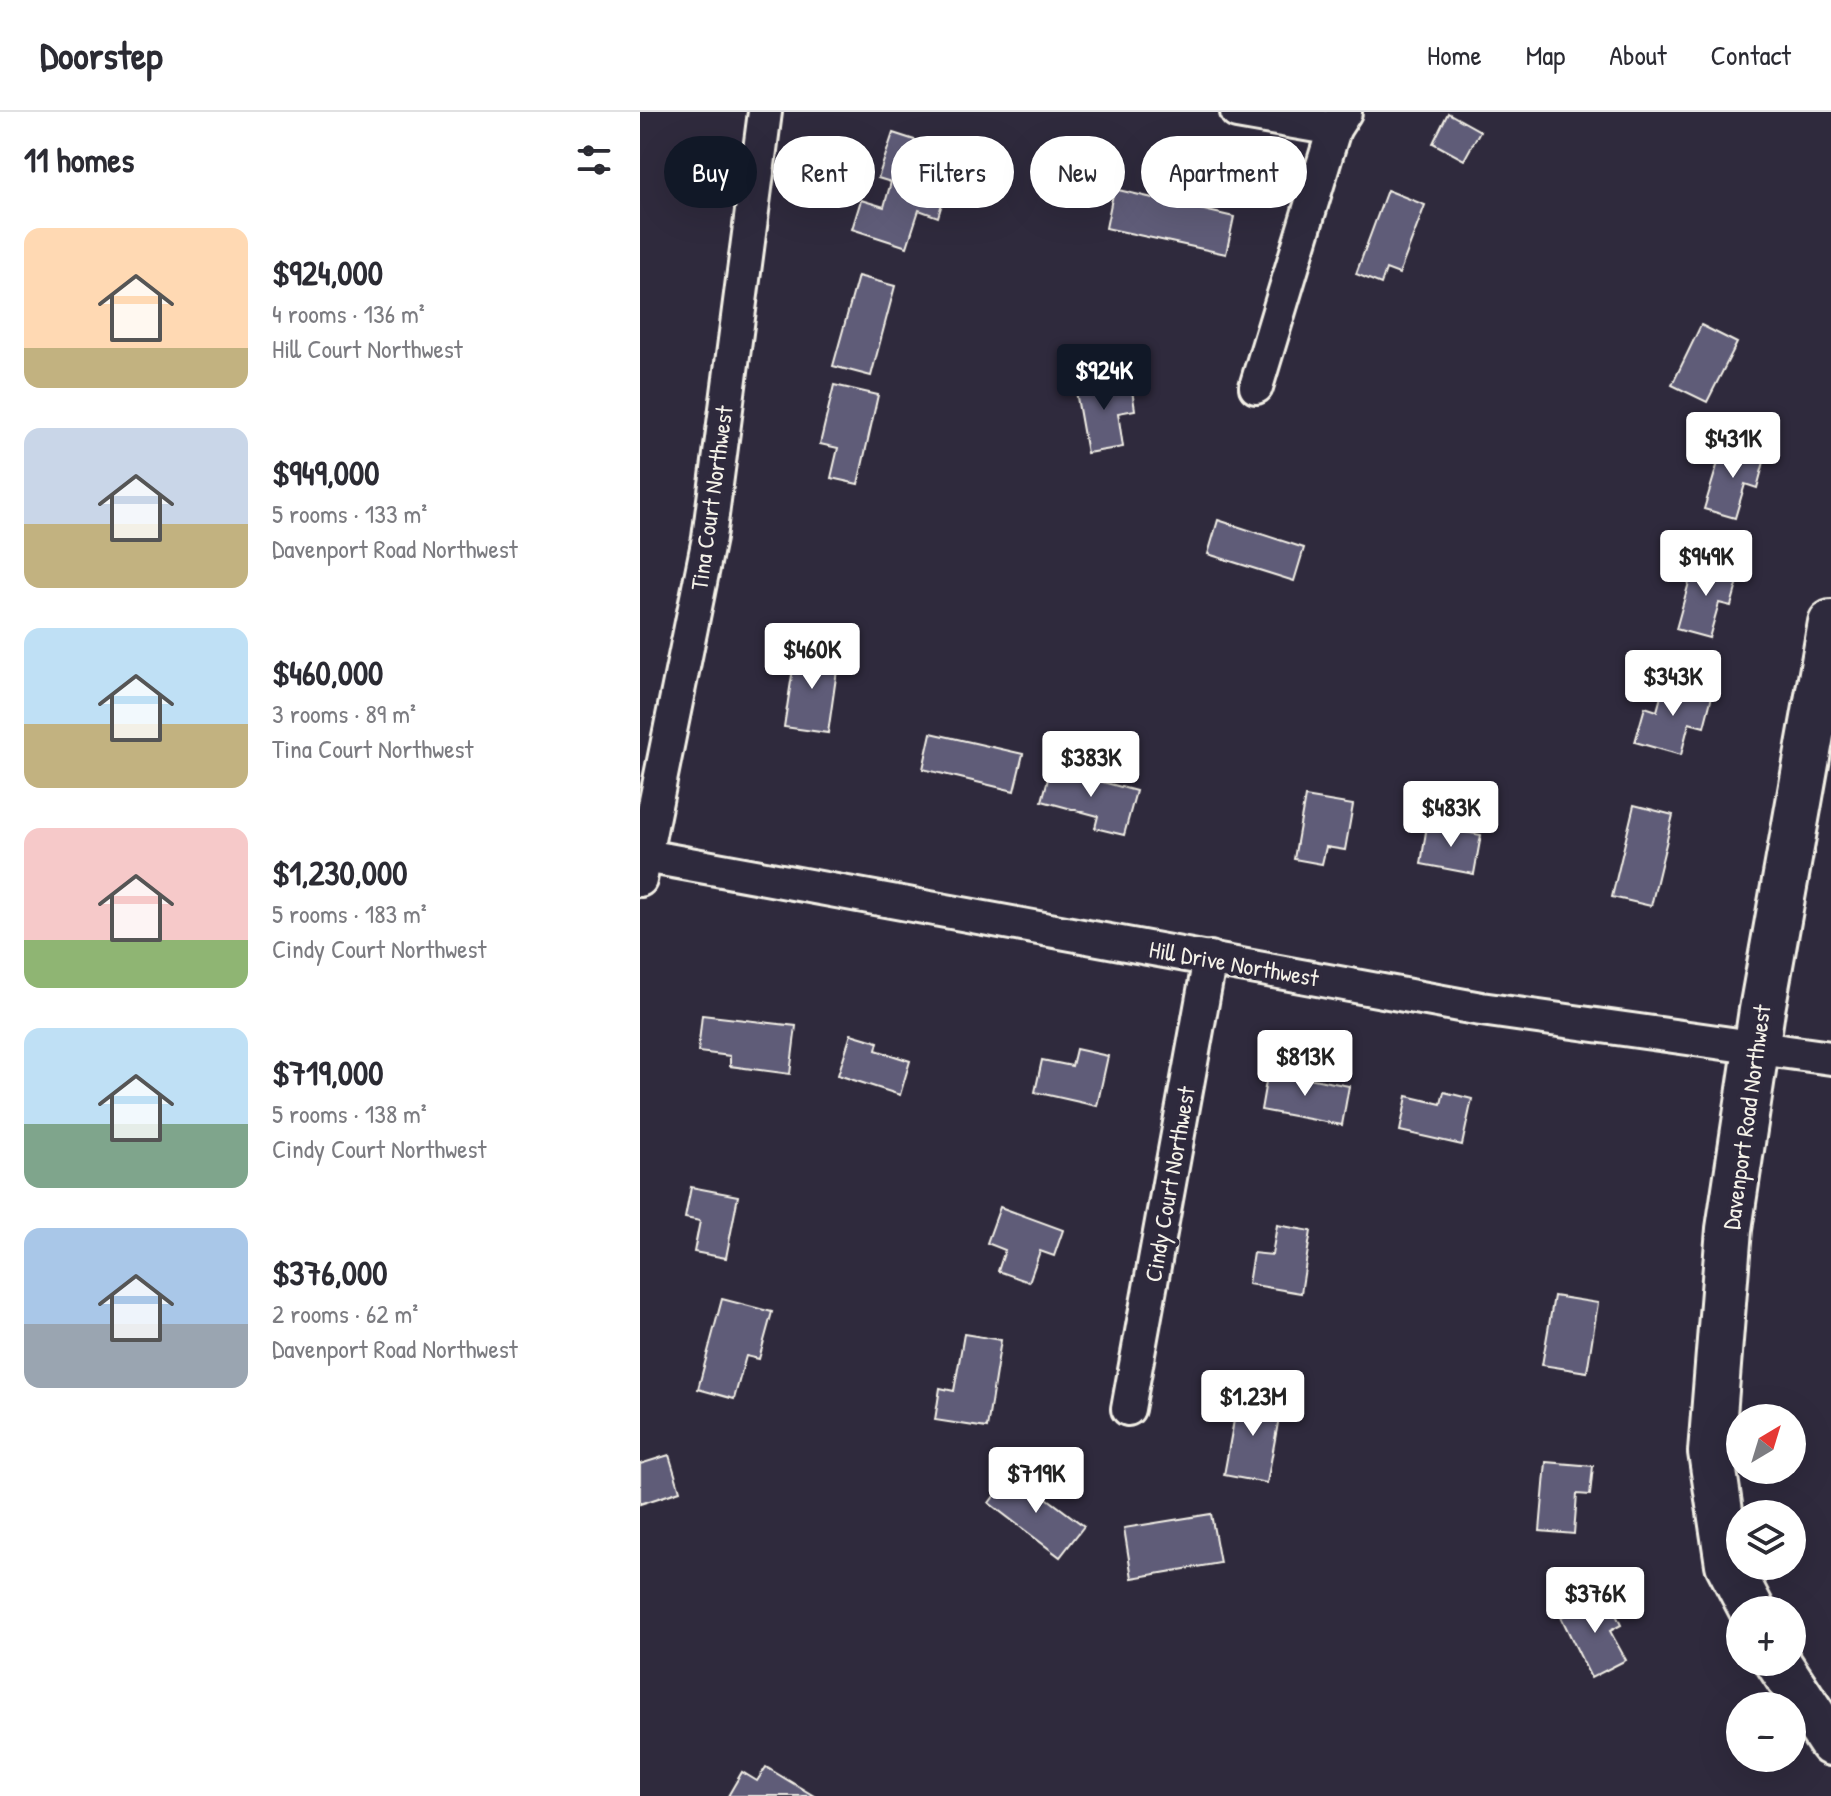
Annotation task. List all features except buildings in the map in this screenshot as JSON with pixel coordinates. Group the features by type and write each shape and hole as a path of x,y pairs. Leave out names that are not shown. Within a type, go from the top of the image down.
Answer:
{"street":[{"name":"Tina Court Northwest","path":"641,863 709,538 765,112"},
{"path":"1237,112 1339,120 1256,387"},
{"name":"Davenport Road Northwest","path":"1745,1596 1728,1564 1711,1452 1729,1229 1755,1046 1831,623"},
{"name":"Hill Drive Northwest","path":"641,863 1210,958 1481,1009 1831,1058"},
{"name":"Cindy Court Northwest","path":"1128,1409 1210,958"},
{"path":"1787,1676 1831,1743"}]}
